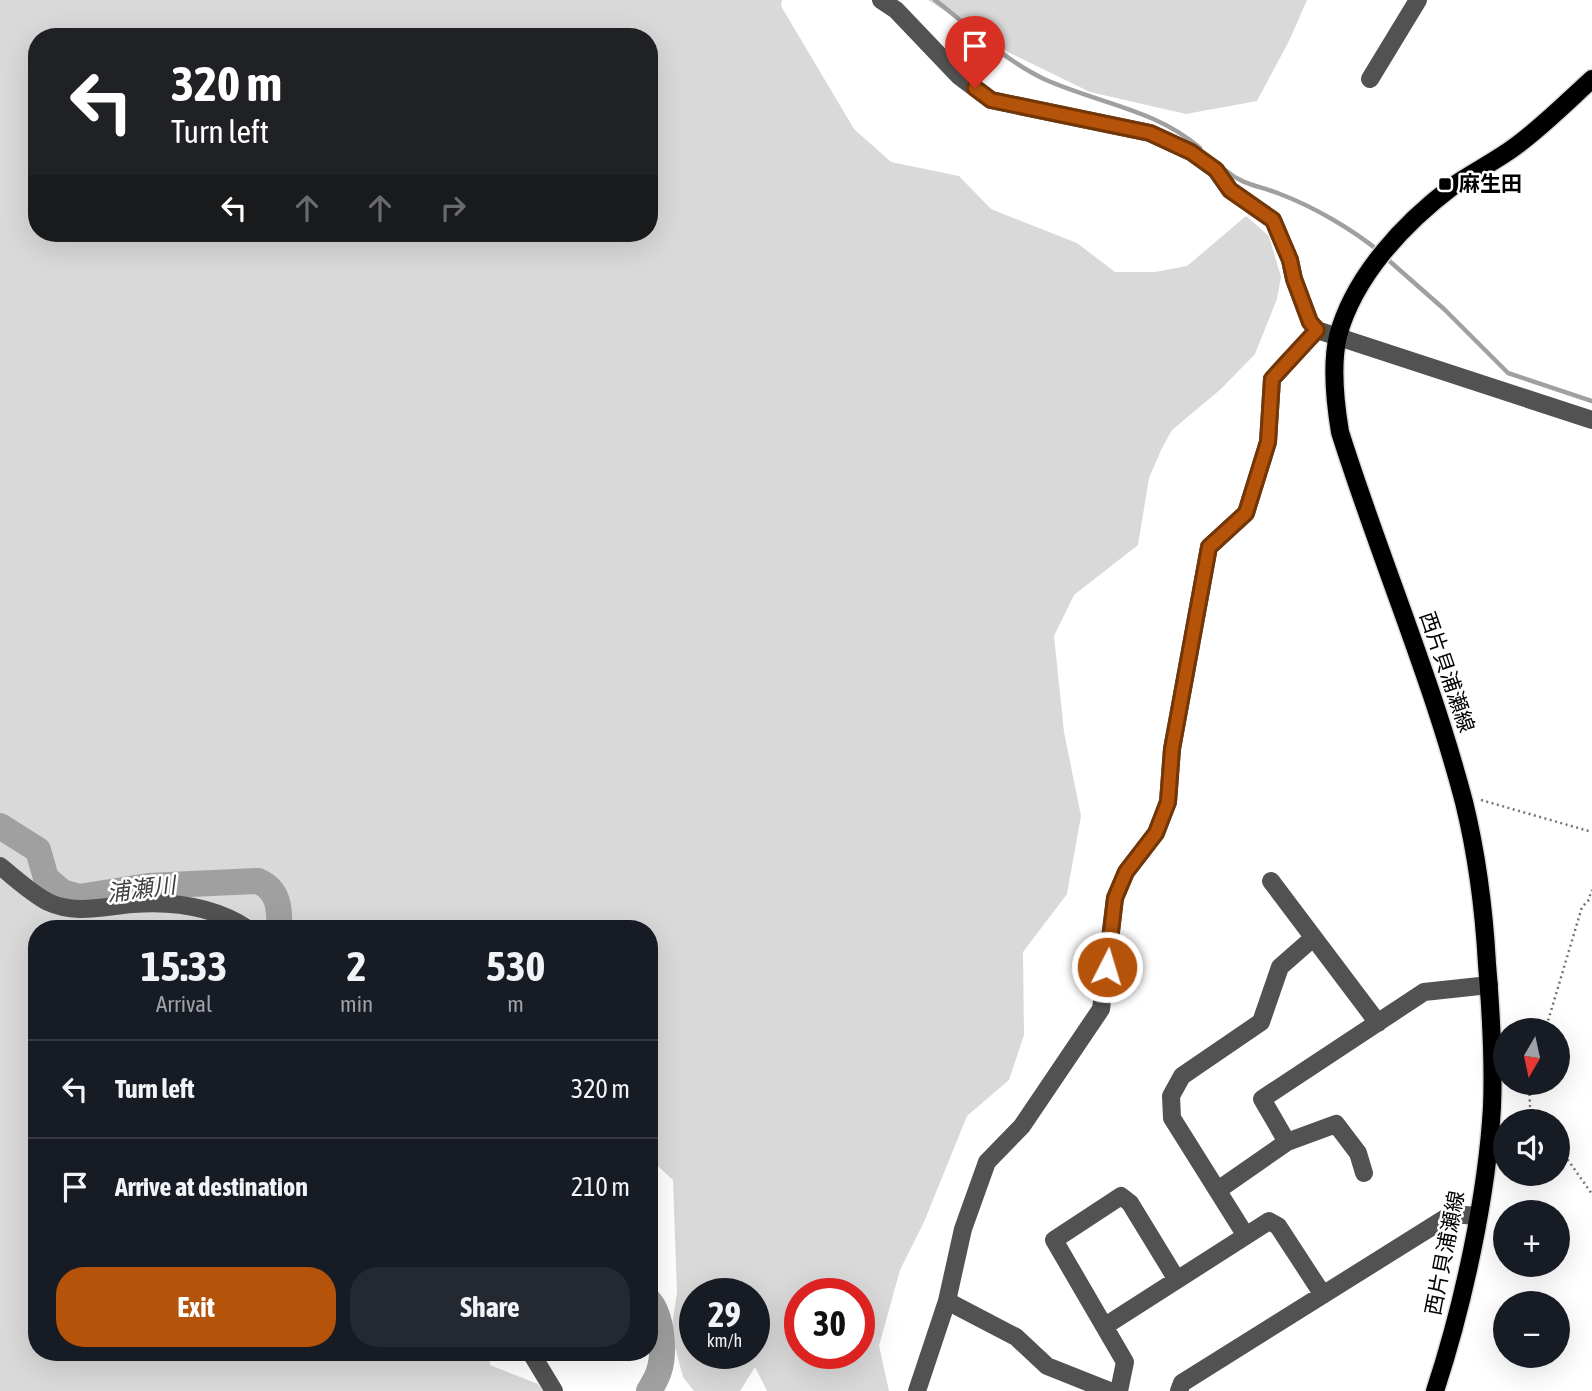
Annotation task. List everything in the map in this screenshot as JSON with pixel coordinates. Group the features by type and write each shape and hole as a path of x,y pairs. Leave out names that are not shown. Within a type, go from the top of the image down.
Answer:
{"main road":[{"name":"西片貝浦瀬線","path":"1435,1391 1465,1280 1492,1108 1493,1049 1485,926 1464,805 1443,728 1340,432 1335,390 1337,339 1357,290 1388,248 1433,202 1515,148 1592,79"}],"street":[{"path":"881,0 896,10 959,76 991,100 1150,133 1191,152 1216,170 1230,190 1273,220 1290,260 1310,322 1317,330 1337,339 1592,420"},
{"path":"1370,79 1418,0"},
{"path":"917,1391 947,1301 963,1229 987,1162 1022,1126 1101,1009 1115,898 1126,872 1156,833 1168,802 1172,749 1209,547 1246,513 1268,442 1272,379 1317,330"},
{"path":"0,866 49,902 81,910 133,904 185,905 215,912 231,920"},
{"path":"1271,881 1378,1023"},
{"path":"1246,1236 1172,1118 1171,1096 1182,1076 1261,1022 1280,967 1312,938"},
{"path":"1287,1142 1262,1099 1424,992 1489,985"},
{"path":"1218,1191 1287,1142 1336,1124 1358,1153 1364,1173"},
{"path":"1119,1391 1125,1362 1054,1240 1121,1196 1130,1203 1177,1280"},
{"path":"1179,1391 1182,1383 1452,1214 1476,1216"},
{"path":"1105,1326 1269,1221 1278,1226 1323,1295"},
{"path":"947,1301 1016,1337 1048,1366 1110,1391"},
{"path":"536,1361 555,1391"}],"path":[{"path":"1464,805 1483,800 1592,832"},
{"path":"1549,1018 1582,907 1590,902 1592,890"},
{"path":"1570,1163 1592,1194"}],"shaded area":[{"path":"0,0 782,0 781,6 854,129 891,162 959,176 991,209 1077,243 1115,272 1155,272 1187,266 1246,216 1269,236 1281,277 1277,299 1255,354 1221,389 1172,430 1149,478 1138,545 1074,595 1054,636 1064,732 1081,816 1067,894 1023,952 1024,1035 1009,1080 967,1116 924,1222 900,1270 879,1346 889,1391 767,1391 756,1369 770,1369 770,1278 679,1278 679,1362 671,1332 677,1293 673,1180 658,1166 658,920 28,920 28,1361 490,1361 490,1365 538,1384 544,1391 0,1391"},
{"path":"928,0 1307,0 1257,101 1186,114 1090,92 1008,52"},
{"path":"681,1369 754,1369 740,1391 694,1391 683,1377"}],"waterway":[{"path":"935,0 1001,53 1029,71 1064,87 1145,115 1183,135 1200,148"},
{"path":"1225,170 1245,182 1293,199 1319,212 1380,252"},
{"path":"1386,258 1444,309 1508,373 1592,401"},
{"name":"浦瀬川","path":"0,826 38,850 46,878 62,892 79,897 148,886 258,881 274,895 279,920"},
{"name":"浦瀬川","path":"649,1391 661,1363 662,1345 658,1320"}],"place":[{"name":"麻生田","path":"1445,184"}],"route":[{"path":"975,88 991,100 1150,133 1191,152 1216,170 1230,190 1273,220 1290,260 1310,322 1317,330 1272,379 1268,442 1246,513 1209,547 1172,749 1168,802 1156,833 1126,872 1115,898 1107,967"}]}
